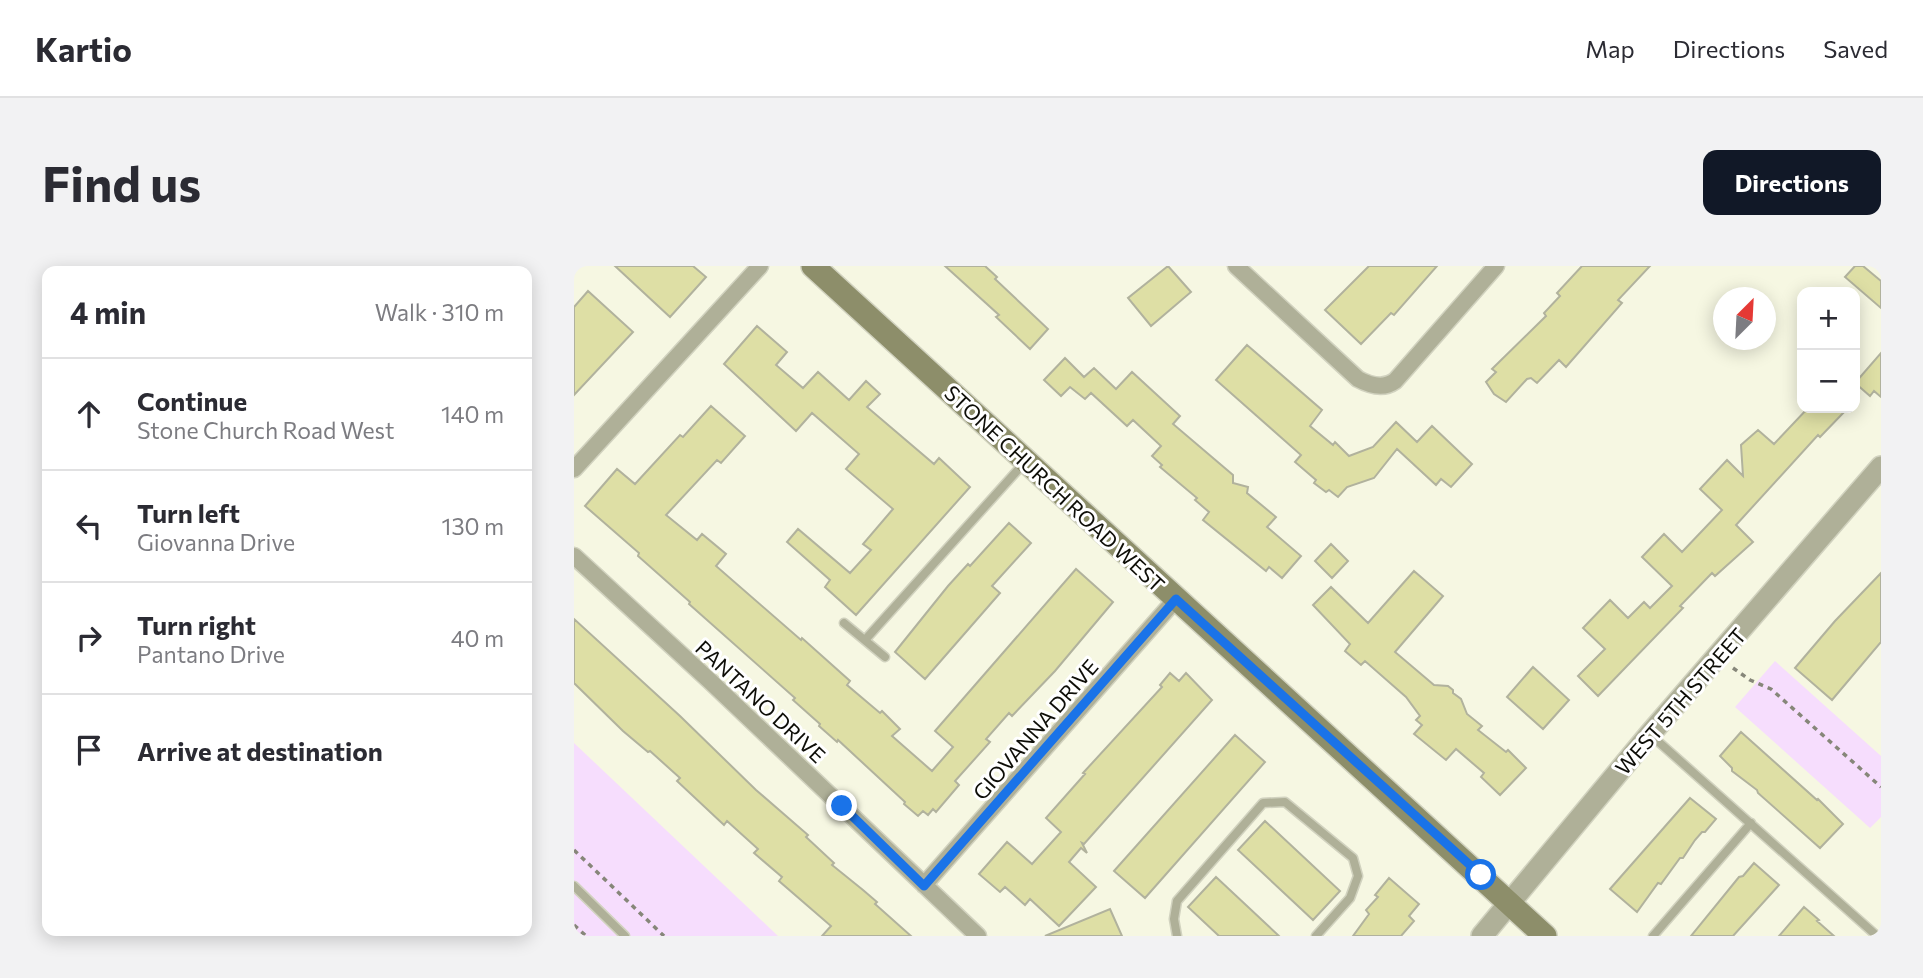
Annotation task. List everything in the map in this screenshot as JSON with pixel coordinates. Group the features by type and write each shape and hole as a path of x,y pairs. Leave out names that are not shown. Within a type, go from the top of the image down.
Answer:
{"main road":[{"name":"STONE CHURCH ROAD WEST","path":"813,266 1545,936"}],"street":[{"path":"574,469 760,266"},
{"path":"1236,266 1358,379 1373,386 1390,385 1395,381 1496,266"},
{"name":"WEST 5TH STREET","path":"1482,936 1650,734 1881,467"},
{"name":"PANTANO DRIVE","path":"574,556 978,936"},
{"name":"GIOVANNA DRIVE","path":"924,886 1176,599"}],"lane":[{"path":"865,640 1026,461"},
{"path":"844,623 885,657"},
{"path":"1650,734 1877,936"},
{"path":"1177,936 1174,919 1177,901 1262,803 1285,802 1353,858 1358,876 1350,898 1315,936"},
{"path":"1653,936 1751,823"},
{"path":"574,886 625,936"}],"path":[{"path":"1718,658 1750,680 1771,689 1881,787"},
{"path":"574,850 664,936"},
{"path":"574,925 586,936"}],"shaded area":[{"path":"1775,661 1881,756 1881,817 1870,828 1735,707"},
{"path":"574,743 778,936 574,936"}],"building":[{"path":"615,266 693,266 706,277 670,317"},
{"path":"945,266 985,266 997,277 995,279 1048,329 1030,349 996,317 999,315"},
{"path":"1168,266 1191,292 1151,326 1128,298"},
{"path":"1369,266 1437,266 1394,315 1391,313 1361,344 1325,310"},
{"path":"1582,266 1650,266 1618,300 1622,303 1566,367 1559,360 1537,383 1531,378 1527,379 1506,402 1494,394 1486,382 1496,372 1492,369 1546,316 1544,313 1560,296 1557,293"},
{"path":"1855,266 1863,266 1881,281 1881,308 1860,287 1845,277"},
{"path":"588,291 633,332 574,395 574,307"},
{"path":"757,326 787,352 776,365 803,388 818,372 849,400 866,381 880,394 867,407 934,464 939,458 970,487 856,615 825,587 830,580 787,542 798,529 850,573 871,550 863,544 893,509 846,469 859,454 812,413 796,431 724,364"},
{"path":"1247,345 1322,410 1310,426 1333,445 1335,442 1349,456 1373,447 1396,422 1417,442 1432,426 1472,464 1451,487 1441,479 1436,485 1397,449 1374,478 1347,487 1338,497 1329,490 1326,492 1295,462 1301,455 1216,380"},
{"path":"1881,353 1881,397 1874,391 1870,396 1860,387 1860,377"},
{"path":"1065,358 1084,377 1094,368 1116,389 1132,372 1180,416 1173,424 1233,475 1233,483 1248,487 1247,493 1276,517 1267,527 1301,556 1282,578 1269,567 1266,571 1203,520 1209,512 1195,500 1197,498 1160,467 1162,465 1152,456 1161,446 1133,420 1127,426 1091,393 1085,399 1070,387 1061,396 1044,380"},
{"path":"711,406 745,436 721,463 717,460 666,515 697,540 702,534 726,554 716,566 850,681 847,685 880,713 882,711 900,729 892,736 932,771 953,747 935,731 1076,569 1113,602 1055,671 1012,716 1009,713 986,739 990,742 955,781 959,785 936,812 933,809 928,815 923,811 918,816 904,804 905,802 838,740 837,742 819,726 820,724 793,700 795,698 689,604 690,602 638,556 639,553 585,506 617,469 635,484"},
{"path":"1803,413 1843,413 1820,437 1818,435 1736,525 1753,542 1715,576 1712,573 1680,606 1683,608 1598,696 1578,676 1605,649 1583,628 1610,600 1628,618 1644,602 1650,608 1672,586 1642,557 1664,534 1682,552 1722,510 1700,489 1727,460 1743,476 1741,445 1758,430 1774,444"},
{"path":"1009,523 1031,543 992,586 1000,593 925,679 895,652 948,586"},
{"path":"1331,544 1348,561 1332,578 1315,561"},
{"path":"1414,571 1443,596 1395,652 1434,685 1448,686 1453,690 1461,699 1467,714 1482,726 1478,730 1506,752 1508,750 1526,768 1500,795 1481,777 1484,773 1456,749 1446,760 1414,734 1422,725 1416,720 1420,716 1406,697 1365,661 1361,665 1345,651 1350,644 1313,605 1331,587 1368,623"},
{"path":"1881,573 1881,642 1832,700 1795,668"},
{"path":"574,619 756,790 808,835 806,837 834,863 832,865 877,902 875,904 911,936 822,936 831,926 779,881 782,877 754,853 758,849 727,821 724,825 677,781 680,778 623,731 574,683"},
{"path":"1533,667 1569,700 1543,729 1507,697"},
{"path":"1170,673 1179,681 1186,673 1212,700 1084,844 1082,843 1087,853 1081,848 1069,862 1096,887 1059,926 1030,899 1025,905 1005,887 1000,892 979,874 1007,842 1032,864 1061,832 1046,818 1085,774 1083,773 1162,687 1160,685"},
{"path":"1741,732 1843,824 1820,848 1757,790 1732,771 1720,756"},
{"path":"1235,735 1265,762 1145,898 1114,871"},
{"path":"1690,798 1716,819 1695,840 1661,884 1658,883 1637,912 1610,889"},
{"path":"1265,821 1340,891 1313,920 1238,850"},
{"path":"1754,863 1779,885 1733,936 1691,936 1739,877"},
{"path":"1216,877 1279,936 1219,936 1188,907"},
{"path":"1389,878 1419,904 1409,916 1414,921 1401,936 1353,936 1369,914 1366,910 1378,897 1375,895"},
{"path":"1804,907 1819,920 1817,921 1834,936 1779,936"},
{"path":"1110,909 1122,936 1045,936"}],"route":[{"path":"842,806 924,886 1176,599 1481,875"}]}
